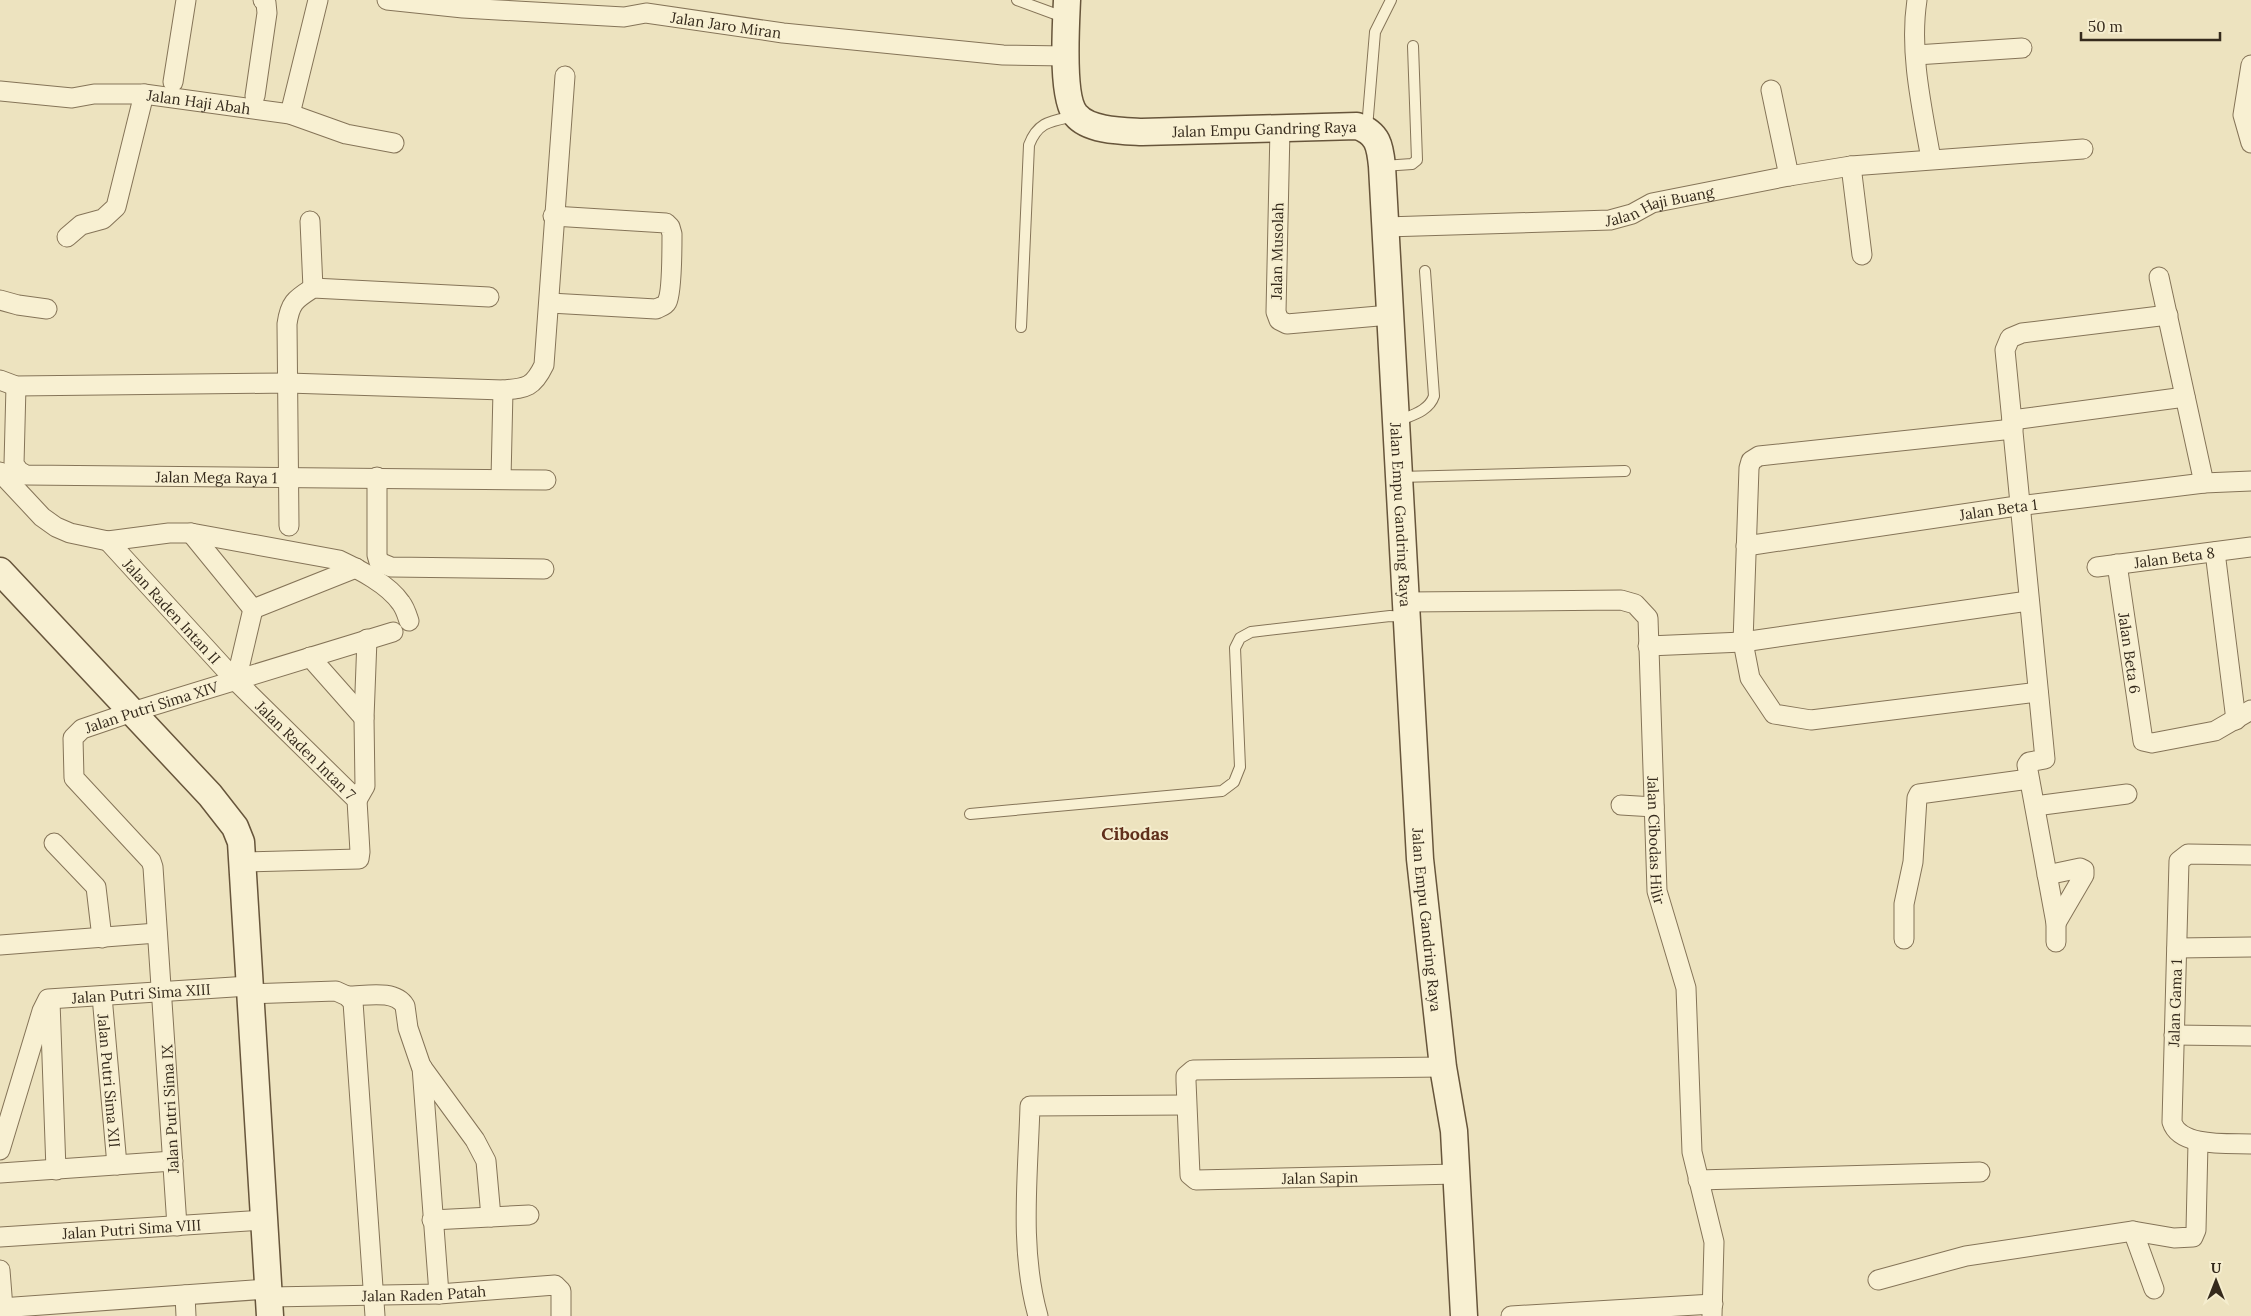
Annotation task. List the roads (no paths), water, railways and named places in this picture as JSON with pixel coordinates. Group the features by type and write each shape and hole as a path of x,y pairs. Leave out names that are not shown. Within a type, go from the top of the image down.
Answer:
{"street":[{"path":"173,82 186,0"},
{"path":"255,96 267,13 266,3 263,0"},
{"path":"290,114 318,0"},
{"name":"Jalan Jaro Miran","path":"387,0 463,8 625,8 646,13 792,34 1003,55 1066,56"},
{"path":"1917,0 1915,14 1916,55 1931,159"},
{"path":"1067,9 1067,87 1070,102 1076,116"},
{"path":"1916,55 2022,48"},
{"path":"2251,65 2243,115 2251,143"},
{"path":"8,383 288,383 503,390 525,388 538,377 544,365 550,303 553,216 565,76"},
{"path":"1771,90 1789,176"},
{"name":"Jalan Haji Abah","path":"0,91 72,98 94,94 144,94 290,114 346,134 394,143"},
{"path":"67,237 81,225 103,219 116,207 144,94"},
{"name":"Jalan Empu Gandring Raya","path":"1076,116 1110,131 1280,129 1347,126 1367,129 1374,135 1380,145 1420,859 1443,1067 1454,1131 1464,1316"},
{"name":"Jalan Musolah","path":"1280,129 1276,312 1279,320 1287,324 1390,314"},
{"name":"Jalan Haji Buang","path":"1386,227 1610,220 1632,214 1652,203 1789,176 1851,166 2083,149"},
{"path":"1851,166 1862,256"},
{"path":"550,303 656,309 663,306 667,302 669,291 672,234 670,227 666,223 553,216"},
{"path":"310,221 313,288"},
{"path":"2159,277 2204,483"},
{"path":"289,526 289,310 295,300 313,288 489,297"},
{"path":"0,300 18,305 47,309"},
{"path":"2047,875 2080,868 2084,870 2084,875 2056,932 2036,806 2029,779 2028,763 2045,759 2028,602 2005,350 2010,338 2022,333 2168,315"},
{"name":"Jalan Mega Raya 1","path":"8,383 14,464 19,471 26,475 289,476 546,480"},
{"path":"501,479 503,390"},
{"path":"2038,692 1812,720 1774,714 1750,678 1743,642 1749,468 1751,461 1759,456 2012,424 2185,397"},
{"path":"0,472 31,507 56,527 108,541 169,532 191,533 339,560 356,568 394,595 402,604 410,621"},
{"path":"377,478 377,555 378,562 384,566 391,568 544,569"},
{"name":"Jalan Beta 1","path":"1746,546 2204,483 2251,481"},
{"path":"191,533 253,609"},
{"name":"Jalan Raden Intan II","path":"108,541 236,681"},
{"name":"Jalan Beta 8","path":"2097,567 2251,547"},
{"path":"2215,552 2243,715"},
{"name":"Jalan Beta 6","path":"2117,564 2143,741 2152,743 2215,731 2243,715"},
{"path":"253,609 356,568"},
{"path":"0,571 225,812 235,826 241,842 243,862 264,1220 274,1300"},
{"name":"Jalan Cibodas Hilir","path":"1406,609 1622,600 1635,604 1648,618 1657,890 1686,988 1692,1152 1714,1242 1713,1310 1511,1316"},
{"path":"1648,646 1743,642 2028,602"},
{"path":"236,681 253,609"},
{"name":"Jalan Putri Sima XIV","path":"162,993 151,861 75,780 72,771 73,738 76,733 132,712 393,632"},
{"path":"357,800 365,786 364,718 367,639"},
{"path":"310,658 364,718"},
{"name":"Jalan Raden Intan 7","path":"236,681 357,800 360,852 359,859 243,862"},
{"path":"1904,939 1904,904 1913,862 1917,798 1919,794 2029,779"},
{"path":"2036,806 2127,794"},
{"path":"1621,805 1654,807"},
{"path":"54,843 96,886 102,938"},
{"name":"Jalan Gama 1","path":"2198,1142 2175,1130 2172,1122 2178,866 2181,857 2188,854 2251,855"},
{"path":"0,945 157,933"},
{"path":"2177,948 2251,947"},
{"name":"Jalan Putri Sima XIII","path":"46,1005 102,996 250,990 336,991 348,996 388,995 401,1000 405,1006 414,1047 421,1066"},
{"name":"Jalan Putri Sima IX","path":"162,993 177,1226"},
{"name":"Jalan Putri Sima XII","path":"102,996 117,1166"},
{"path":"348,996 354,1007 375,1316"},
{"path":"0,1150 46,1005"},
{"path":"46,1005 56,1170"},
{"path":"2174,1035 2251,1036"},
{"path":"421,1066 475,1140 486,1161 491,1217"},
{"path":"421,1066 439,1294"},
{"path":"1038,1316 1028,1275 1026,1217 1030,1106 1186,1106 1186,1076 1189,1072 1197,1069 1443,1067"},
{"name":"Jalan Sapin","path":"1186,1106 1189,1170 1191,1177 1196,1180 1457,1174"},
{"path":"1878,1280 1966,1256 2133,1231 2174,1238 2193,1236 2196,1230 2198,1200 2198,1142 2251,1144"},
{"path":"0,1173 173,1161"},
{"path":"1698,1180 1980,1172"},
{"path":"432,1220 529,1215"},
{"name":"Jalan Putri Sima VIII","path":"0,1237 264,1220"},
{"path":"2133,1231 2154,1289"},
{"path":"0,1270 2,1308"},
{"name":"Jalan Raden Patah","path":"2,1308 186,1295 274,1300 439,1294 555,1285 560,1291 561,1316"},
{"path":"186,1295 186,1316"}],"lane":[{"path":"1017,0 1067,9"},
{"path":"1367,129 1375,32 1391,0"},
{"path":"1382,166 1412,164 1417,160 1413,46"},
{"path":"1020,327 1029,145 1034,131 1047,122 1076,116"},
{"path":"1396,422 1424,410 1432,403 1434,396 1425,271"},
{"path":"1398,477 1625,471"},
{"path":"970,814 1222,791 1234,782 1240,767 1235,648 1240,638 1251,632 1390,616 1406,609"}],"district":[{"name":"Cibodas","path":"1135,833"}]}
